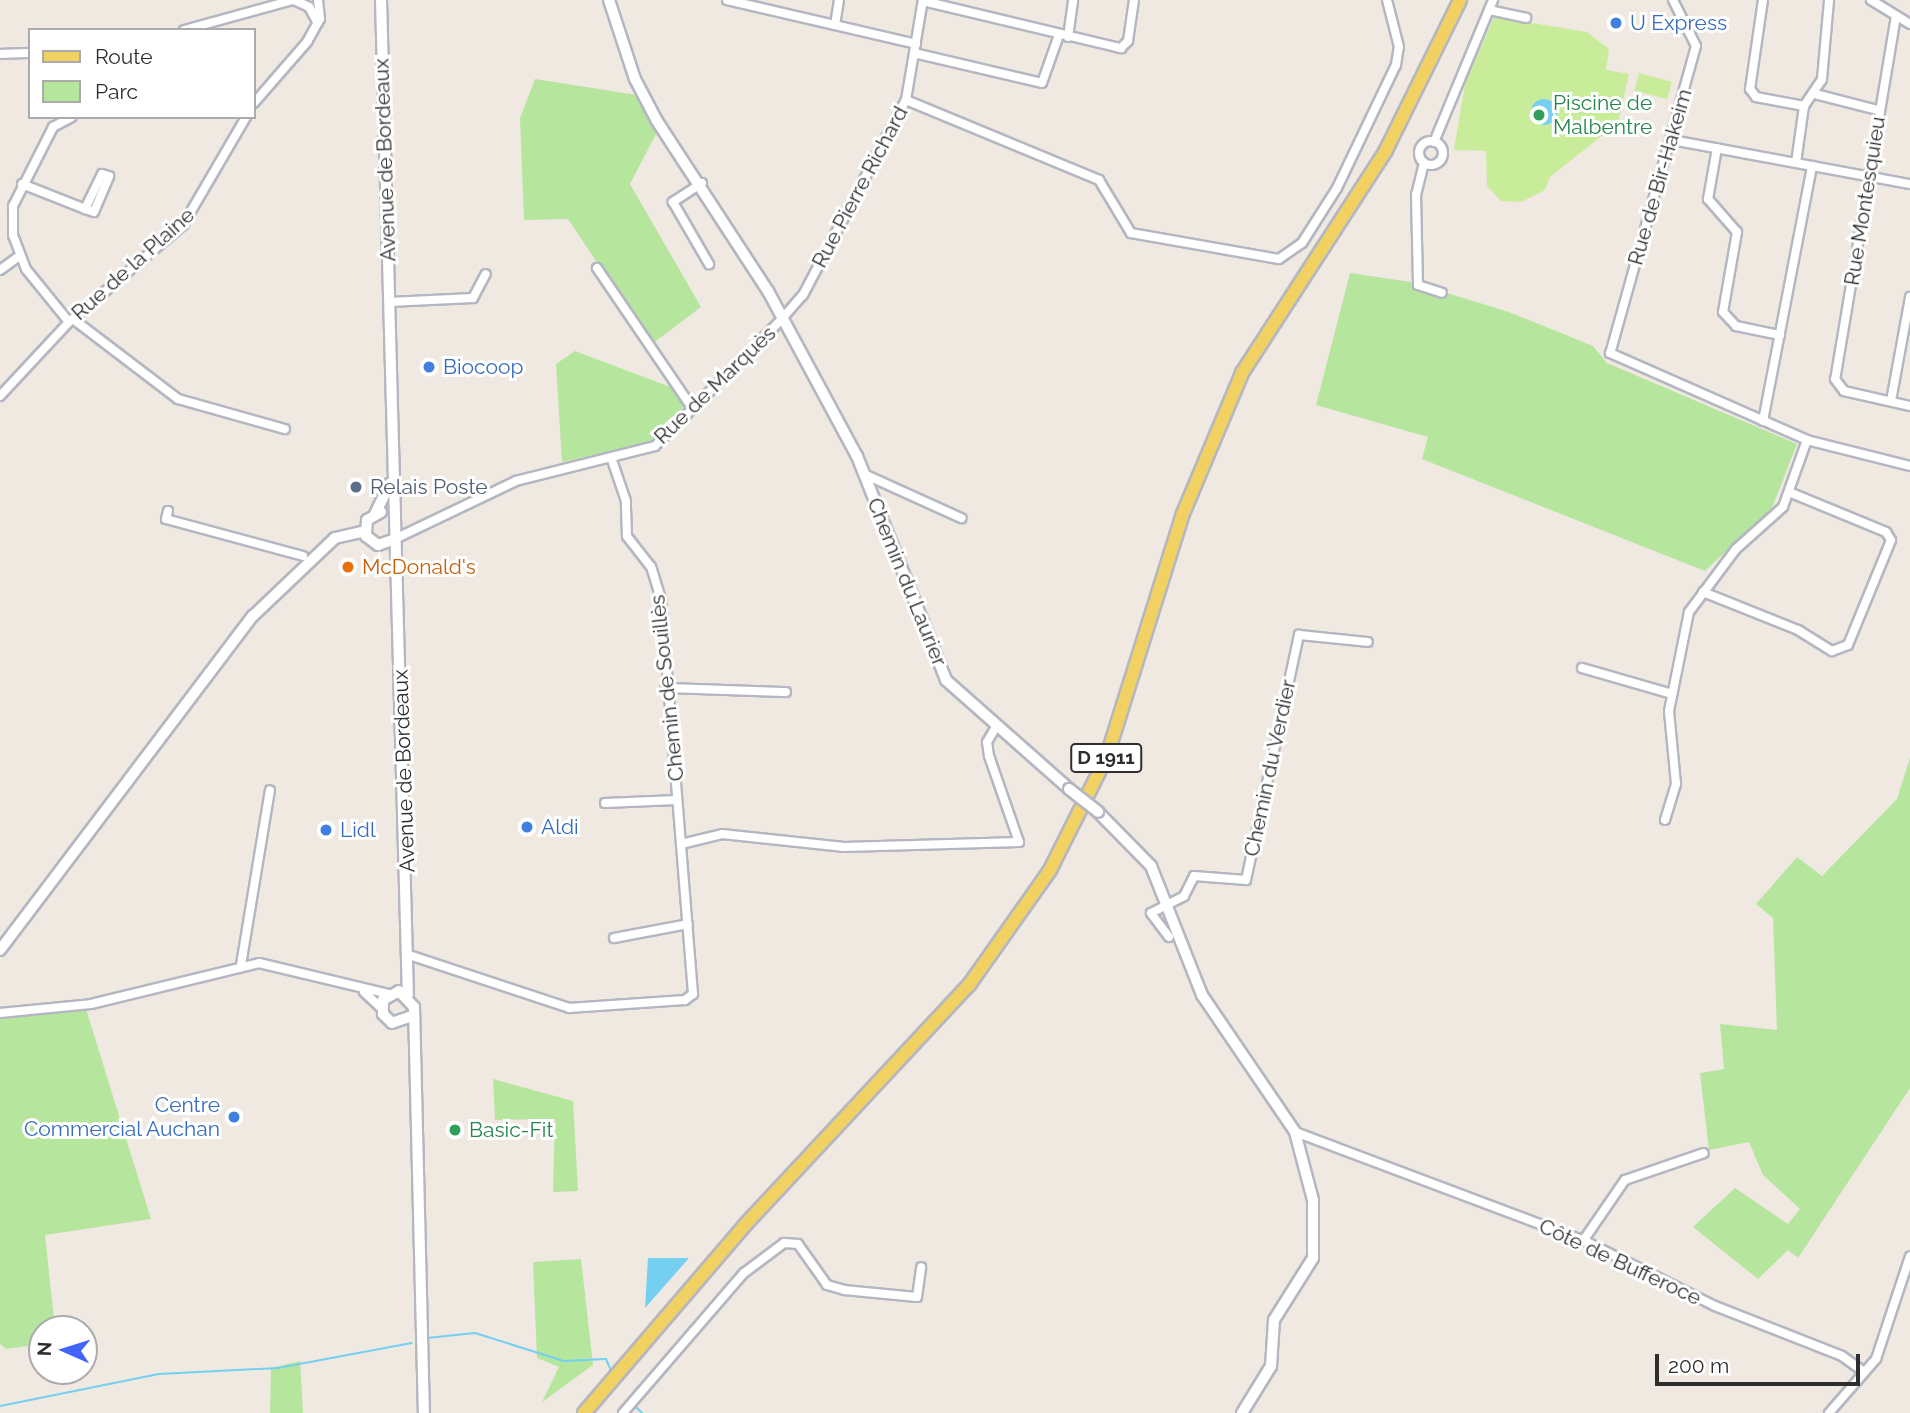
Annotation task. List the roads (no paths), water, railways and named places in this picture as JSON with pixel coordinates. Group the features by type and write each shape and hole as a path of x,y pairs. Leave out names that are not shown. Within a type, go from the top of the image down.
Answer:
{"main road":[{"name":"Avenue de Bordeaux","path":"381,0 389,302 397,434 395,520 408,995"},
{"name":"D 1911","path":"584,1413 744,1226 969,985 1050,870 1107,756 1182,516 1242,373 1386,150 1460,0"},
{"name":"Avenue de Bordeaux","path":"390,320 392,472 365,531 389,557 398,587"},
{"path":"389,396 397,434"},
{"path":"375,514 395,520"},
{"path":"375,544 396,539"},
{"name":"Avenue de Bordeaux","path":"392,993 409,955"},
{"path":"417,1413 409,1050 394,1023 382,1009 392,993 408,995 412,1016 424,1413"},
{"path":"394,1023 412,1016"}],"street":[{"path":"191,28 294,0 309,7 318,23"},
{"path":"256,99 318,23 318,0"},
{"name":"Chemin du Laurier","path":"609,0 635,79 702,183 864,474 940,669 996,727 1098,812 1140,851 1168,904 1202,995 1294,1132 1313,1200 1316,1244 1306,1277 1274,1320 1266,1381 1242,1413"},
{"path":"727,0 835,25 1042,83 1059,35"},
{"path":"779,12 780,0"},
{"path":"835,25 839,0"},
{"path":"1068,37 1073,0"},
{"path":"923,1 1121,48 1129,41 1134,0"},
{"path":"906,100 1099,180 1131,233 1279,259 1296,249 1337,188 1396,65 1399,47 1387,0"},
{"path":"1424,163 1441,160 1434,142 1493,0"},
{"name":"Rue de Bir-Hakeim","path":"1672,0 1688,19 1696,46 1672,140 1610,346 1614,358 1763,422"},
{"path":"1763,0 1749,89 1756,97 1804,106"},
{"path":"1796,163 1804,106 1815,94 1825,62 1829,0"},
{"path":"1871,0 1910,24"},
{"name":"Rue Pierre Richard","path":"780,321 803,295 906,100 923,1"},
{"path":"1489,10 1526,18"},
{"name":"Rue Montesquieu","path":"1891,401 1836,386 1870,177 1878,110 1896,16"},
{"path":"0,54 28,53"},
{"path":"1815,94 1878,110"},
{"path":"68,119 53,127 13,206 19,256 71,321 178,399 285,429"},
{"name":"Rue de la Plaine","path":"0,396 71,321 192,214 245,119"},
{"path":"1672,140 1910,184"},
{"path":"1434,142 1421,146 1424,163 1416,195 1418,285 1442,293"},
{"path":"1717,148 1708,199 1737,232 1723,312 1736,326 1780,335"},
{"path":"1812,166 1763,422 1807,440 1910,466"},
{"path":"702,183 671,199 709,264"},
{"path":"22,184 85,209"},
{"path":"0,270 19,256"},
{"path":"597,268 692,408"},
{"path":"389,302 473,298 486,274"},
{"path":"1910,298 1891,401 1910,406"},
{"name":"Rue de Marquès","path":"396,539 516,481 612,460 655,446 780,321"},
{"path":"1665,820 1676,784 1672,694 1685,625 1703,592 1736,549 1773,519 1789,492 1807,440"},
{"name":"Chemin de Souillès","path":"409,955 569,1008 685,1000 694,988 665,688 661,599 651,567 627,536 626,501 612,460"},
{"path":"864,474 961,518"},
{"path":"1703,592 1832,651 1849,645 1891,540 1789,492"},
{"path":"168,510 166,519 303,556"},
{"path":"395,520 414,530"},
{"path":"0,950 253,616 335,538 365,531"},
{"name":"Chemin du Verdier","path":"1168,904 1202,873 1247,880 1299,635 1368,642"},
{"path":"1582,668 1672,694"},
{"path":"665,688 786,692"},
{"path":"681,844 722,834 844,847 1019,842 989,756 987,742 996,727"},
{"path":"241,965 270,790"},
{"path":"605,803 677,800"},
{"path":"1168,904 1151,913 1169,937"},
{"path":"614,938 688,924"},
{"path":"0,1013 91,1004 241,965 272,965 362,990 392,993"},
{"path":"362,990 382,1009"},
{"name":"Côte de Bufferoce","path":"1294,1132 1583,1241 1715,1306 1830,1350 1863,1371"},
{"path":"1583,1241 1625,1180 1704,1153"},
{"path":"623,1413 744,1273 784,1243 798,1244 827,1285 844,1290 917,1297 921,1266"},
{"path":"1829,1413 1889,1333 1910,1256"}],"water":[{"path":"1544,99 1554,102 1557,112 1554,122 1544,125 1534,122 1531,112 1534,102"},
{"path":"648,1258 689,1258 645,1308"}],"waterway":[{"path":"427,1338 475,1333 564,1361 606,1359 611,1371"},
{"path":"0,1406 159,1374 278,1368 412,1343"},
{"path":"635,1406 642,1413"}],"place":[{"name":"U Express","path":"1616,23"},
{"name":"Piscine de Malbentre","path":"1539,115"},
{"name":"Biocoop","path":"429,367"},
{"name":"Relais Poste","path":"356,487"},
{"name":"McDonald's","path":"348,567"},
{"name":"Aldi","path":"527,827"},
{"name":"Lidl","path":"326,830"},
{"name":"Centre Commercial Auchan","path":"234,1117"},
{"name":"Basic-Fit","path":"455,1130"}]}
